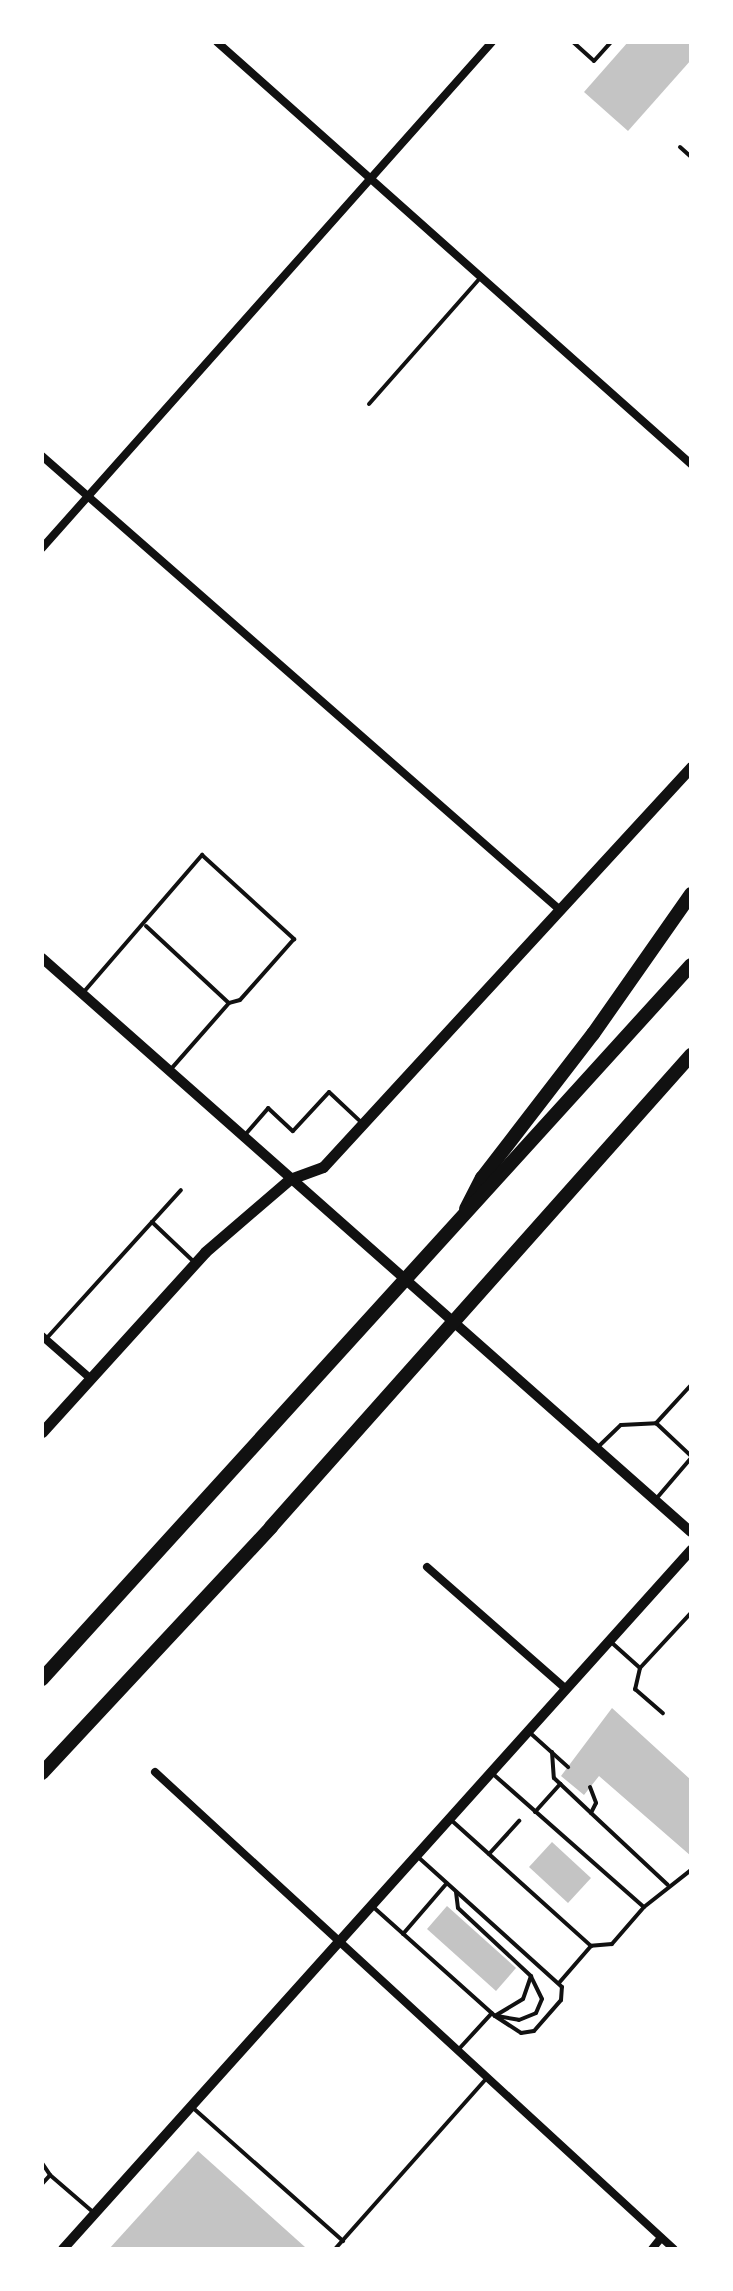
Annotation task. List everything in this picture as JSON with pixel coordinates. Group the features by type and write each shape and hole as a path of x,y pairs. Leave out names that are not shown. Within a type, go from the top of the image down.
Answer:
{"highway":[{"path":"453,1232 482,1178 593,1034 691,894"},
{"path":"42,1679 453,1232 691,965"},
{"path":"42,1773 415,1367 691,1056"}],"main road":[{"path":"42,1432 195,1263 290,1179 323,1167 561,912 691,767"}],"street":[{"path":"217,42 690,460"},
{"path":"42,548 492,42"},
{"path":"42,456 561,912"},
{"path":"42,958 691,1532"},
{"path":"44,1338 90,1378"},
{"path":"63,2249 691,1550"},
{"path":"427,1567 566,1689"},
{"path":"155,1772 337,1943 674,2249"},
{"path":"652,2249 661,2238"}],"lane":[{"path":"573,42 594,61 611,42"},
{"path":"680,147 691,157"},
{"path":"369,404 481,277"},
{"path":"82,994 146,926 148,914 202,855 294,939 240,1000 229,1003 169,1071"},
{"path":"146,926 229,1003"},
{"path":"243,1137 268,1108 293,1131 329,1092 363,1124"},
{"path":"44,1338 181,1190"},
{"path":"152,1222 195,1263"},
{"path":"596,1449 621,1425 656,1423 691,1385"},
{"path":"655,1500 691,1457 656,1423"},
{"path":"663,1713 635,1689 640,1668 691,1613"},
{"path":"610,1640 640,1668"},
{"path":"528,1731 568,1767"},
{"path":"552,1752 550,1768 560,1784 668,1885"},
{"path":"491,1773 644,1907"},
{"path":"535,1812 560,1784"},
{"path":"590,1787 596,1803 591,1813"},
{"path":"449,1819 591,1946"},
{"path":"489,1854 519,1821"},
{"path":"371,1905 493,2015 521,2033 534,2031 561,2000 559,1983 416,1855"},
{"path":"559,1983 591,1946 612,1944 644,1907 668,1885 691,1870"},
{"path":"403,1934 447,1883"},
{"path":"456,1891 458,1908 531,1976 542,1999 536,2013 519,2020 493,2015"},
{"path":"457,2052 493,2015 523,1999 531,1976"},
{"path":"335,2249 486,2079"},
{"path":"191,2106 343,2241"},
{"path":"42,2163 50,2175 94,2214"},
{"path":"42,2184 50,2175"}],"building":[{"path":"628,42 691,42 691,60 628,131 584,92"},
{"path":"612,1708 691,1780 691,1856 599,1776 584,1795 561,1776"},
{"path":"552,1842 591,1878 568,1903 529,1867"},
{"path":"447,1906 516,1968 496,1991 427,1929"},
{"path":"198,2151 305,2247 304,2249 109,2249"}]}
